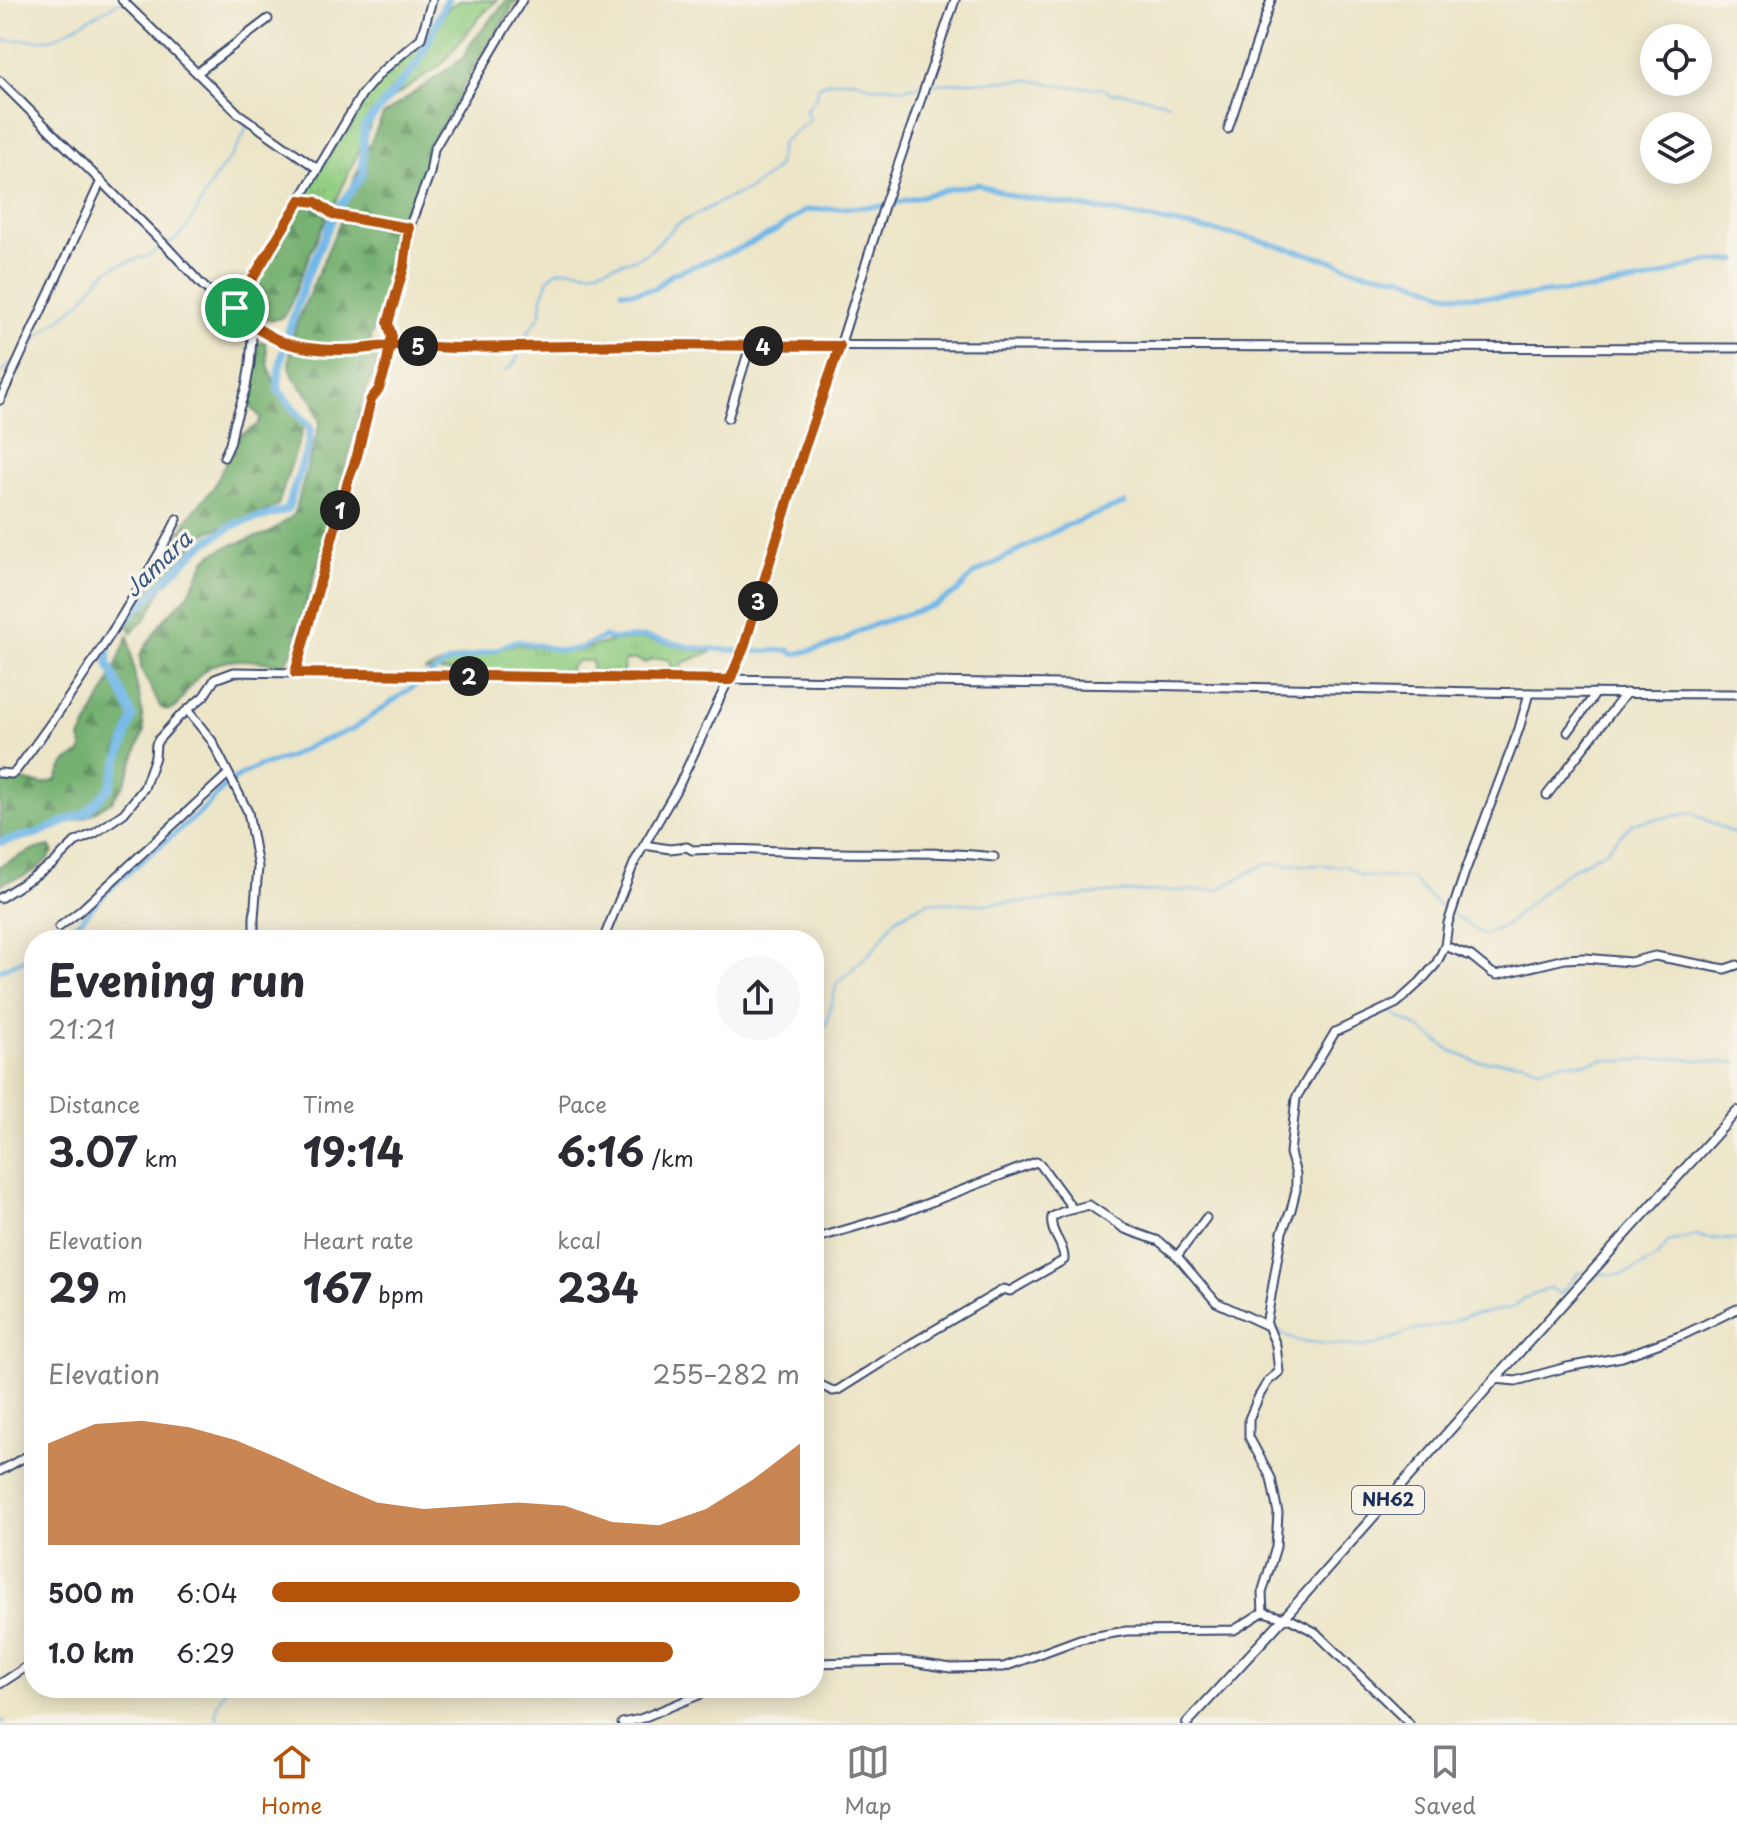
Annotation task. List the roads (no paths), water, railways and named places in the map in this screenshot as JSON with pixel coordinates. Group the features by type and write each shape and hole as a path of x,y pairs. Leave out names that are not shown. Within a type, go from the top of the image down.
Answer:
{"main road":[{"name":"NH62","path":"1187,1723 1737,1111"}],"street":[{"path":"122,0 239,114 318,169"},
{"path":"233,313 362,94 382,71 421,38 432,0"},
{"path":"295,673 371,399 379,389 386,367 392,337 388,323 404,267 409,228 430,173 434,149 522,0"},
{"path":"607,930 635,861 679,785 744,647 803,452 955,0"},
{"path":"1228,129 1271,0"},
{"path":"197,73 268,19"},
{"path":"0,81 233,313 280,341 313,349 390,345 455,348 639,345 1737,348"},
{"path":"0,400 101,181"},
{"path":"300,200 316,202 334,215 409,228"},
{"path":"224,457 246,387 253,325"},
{"path":"728,418 750,346"},
{"path":"0,773 15,772 85,673 112,633 177,519"},
{"path":"0,898 53,864 75,842 95,833 124,813 144,788 155,757 156,744 165,730 204,696 215,679 234,672 1737,694"},
{"path":"1266,1325 1282,1232 1296,1190 1296,1174 1290,1153 1296,1098 1335,1032 1397,1003 1436,964 1445,946 1448,923 1519,729 1529,693"},
{"path":"1568,732 1596,693"},
{"path":"1547,795 1626,693"},
{"path":"188,711 208,733 245,806 258,867 254,930"},
{"path":"59,927 228,774"},
{"path":"644,845 670,849 687,847 692,850 729,848 994,857"},
{"path":"1445,946 1471,956 1497,975 1565,959 1585,958 1630,962 1655,956 1725,969 1737,965"},
{"path":"824,1236 902,1213 1036,1162 1073,1209"},
{"path":"824,1387 838,1390 1004,1289 1010,1291 1064,1260 1065,1253 1051,1225 1052,1217 1089,1205 1125,1229 1159,1241 1177,1256 1216,1302 1266,1325 1273,1335 1279,1372 1268,1381 1249,1419 1249,1437 1271,1478 1278,1513 1276,1547 1262,1593 1263,1612"},
{"path":"1177,1256 1206,1218"},
{"path":"1495,1379 1516,1381 1622,1357 1685,1334 1737,1309"},
{"path":"0,1471 24,1458"},
{"path":"1263,1612 1292,1620 1315,1632 1409,1723"},
{"path":"824,1663 904,1661 951,1668 1004,1667 1080,1639 1126,1631 1234,1630 1263,1612"},
{"path":"0,1684 24,1668"},
{"path":"622,1723 691,1698"}],"waterway":[{"name":"Jamara","path":"0,842 38,833 87,812 110,787 133,717 108,663 109,637 200,546 235,524 287,510 309,443 310,428 278,390 279,370 288,333 307,276 334,215 363,174 364,127 418,63 447,0"},
{"path":"0,40 55,38 121,1"},
{"path":"523,344 541,314 542,298 549,278 557,271 590,272 640,257 676,225 750,189 775,170 781,143 809,121 805,111 820,86 854,80 874,88 889,86 902,89 922,85"},
{"path":"928,85 1030,80 1069,87 1102,88 1112,94 1121,92 1168,103"},
{"path":"168,244 190,223 209,187 238,146 247,124"},
{"path":"622,291 654,289 672,274 774,232 806,210 884,206 978,184 1013,196 1250,238 1360,271 1404,277 1445,293 1463,296 1521,297 1588,290 1649,280 1702,262 1737,260"},
{"path":"25,353 38,337 80,303 108,270 163,247"},
{"path":"505,371 514,364 521,350"},
{"path":"0,374 14,361"},
{"path":"746,652 789,650 793,654 829,646 876,624 935,605 957,592 974,574 1063,527 1125,503"},
{"path":"66,930 200,813 225,786 259,766 287,758 353,729 447,663 498,649 514,641 563,651 580,648 604,637 646,637 691,647 740,651"},
{"path":"1454,915 1483,935 1505,926 1560,876 1605,851 1633,823 1692,813 1737,835"},
{"path":"824,1028 837,983 874,949 896,918 928,902 981,904 1114,892 1217,890 1265,864 1346,866 1361,876 1412,879 1449,912"},
{"path":"0,970 24,959"},
{"path":"1374,1018 1390,1010 1451,1051 1475,1061 1523,1062 1539,1068 1604,1059 1670,1058 1737,1063"},
{"path":"1589,1278 1593,1280 1599,1273 1619,1275 1632,1271 1655,1258 1668,1242 1697,1235 1737,1240"},
{"path":"1273,1326 1287,1337 1299,1341 1362,1347 1379,1344 1414,1330 1513,1307 1525,1298 1551,1288 1560,1294 1582,1272"},
{"path":"219,1723 216,1713 220,1698"},
{"path":"0,1720 4,1723"}]}
